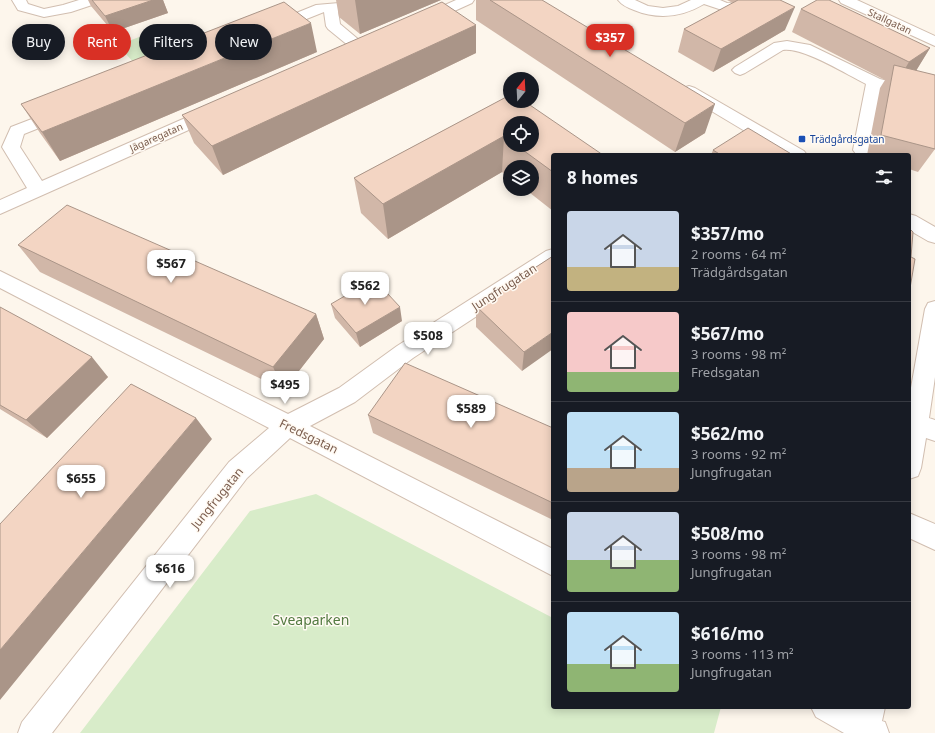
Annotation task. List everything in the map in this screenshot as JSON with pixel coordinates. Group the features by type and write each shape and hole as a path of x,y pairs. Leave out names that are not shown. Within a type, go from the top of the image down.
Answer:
{"street":[{"path":"19,0 23,7 44,13 66,9 93,0"},
{"path":"272,28 320,8 341,7 361,0"},
{"path":"412,25 467,0"},
{"path":"625,0 633,6 660,13 689,8 701,0"},
{"path":"707,0 725,7 755,8 773,0"},
{"name":"Stallgatan","path":"846,0 935,42"},
{"path":"331,8 333,26 359,49"},
{"path":"740,70 779,46 787,45 805,48 874,82 935,98"},
{"path":"862,150 874,82"},
{"path":"676,84 795,153"},
{"name":"Jägaregatan","path":"0,208 229,105"},
{"path":"38,190 6,147 17,131 76,107"},
{"path":"911,221 935,236"},
{"name":"Jungfrugatan","path":"33,733 238,470 287,426 347,396 405,352 551,257"},
{"name":"Fredsgatan","path":"0,279 287,426 343,453 551,562"},
{"path":"911,463 926,427 935,310"},
{"path":"911,526 935,537"},
{"path":"832,709 870,723"}],"green space":[{"path":"139,37 139,60 142,60 134,63 131,60 131,40"},
{"name":"Sveaparken","path":"316,494 551,617 551,709 720,709 714,733 80,733 250,511"}],"building":[{"path":"92,0 153,0 105,16"},
{"path":"490,0 542,0 715,104 685,123"},
{"path":"738,0 780,0 795,7 721,49 684,29"},
{"path":"817,0 829,0 930,48 909,62 801,9"},
{"path":"284,2 311,23 272,39 272,24 227,24"},
{"path":"442,2 476,25 212,146 182,115"},
{"path":"215,29 215,60 220,60 42,132 21,104 139,58 139,60 207,60 207,32"},
{"path":"894,65 935,75 935,149 881,135"},
{"path":"503,99 503,108 534,108 600,153 551,153 551,171 539,162 539,160 537,160 526,152 539,152 539,116 503,116 503,137 383,204 354,178"},
{"path":"748,128 790,153 718,153 713,150"},
{"path":"67,205 316,314 273,367 18,245"},
{"path":"911,230 913,232 911,257"},
{"path":"551,257 551,333 524,352 476,306"},
{"path":"911,257 915,259 911,282"},
{"path":"374,279 400,307 356,333 331,304"},
{"path":"0,307 92,357 26,420 0,405"},
{"path":"405,363 551,427 551,502 368,415"},
{"path":"131,384 196,418 0,650 0,524"}],"place":[{"name":"Trädgårdsgatan","path":"802,139"}]}
